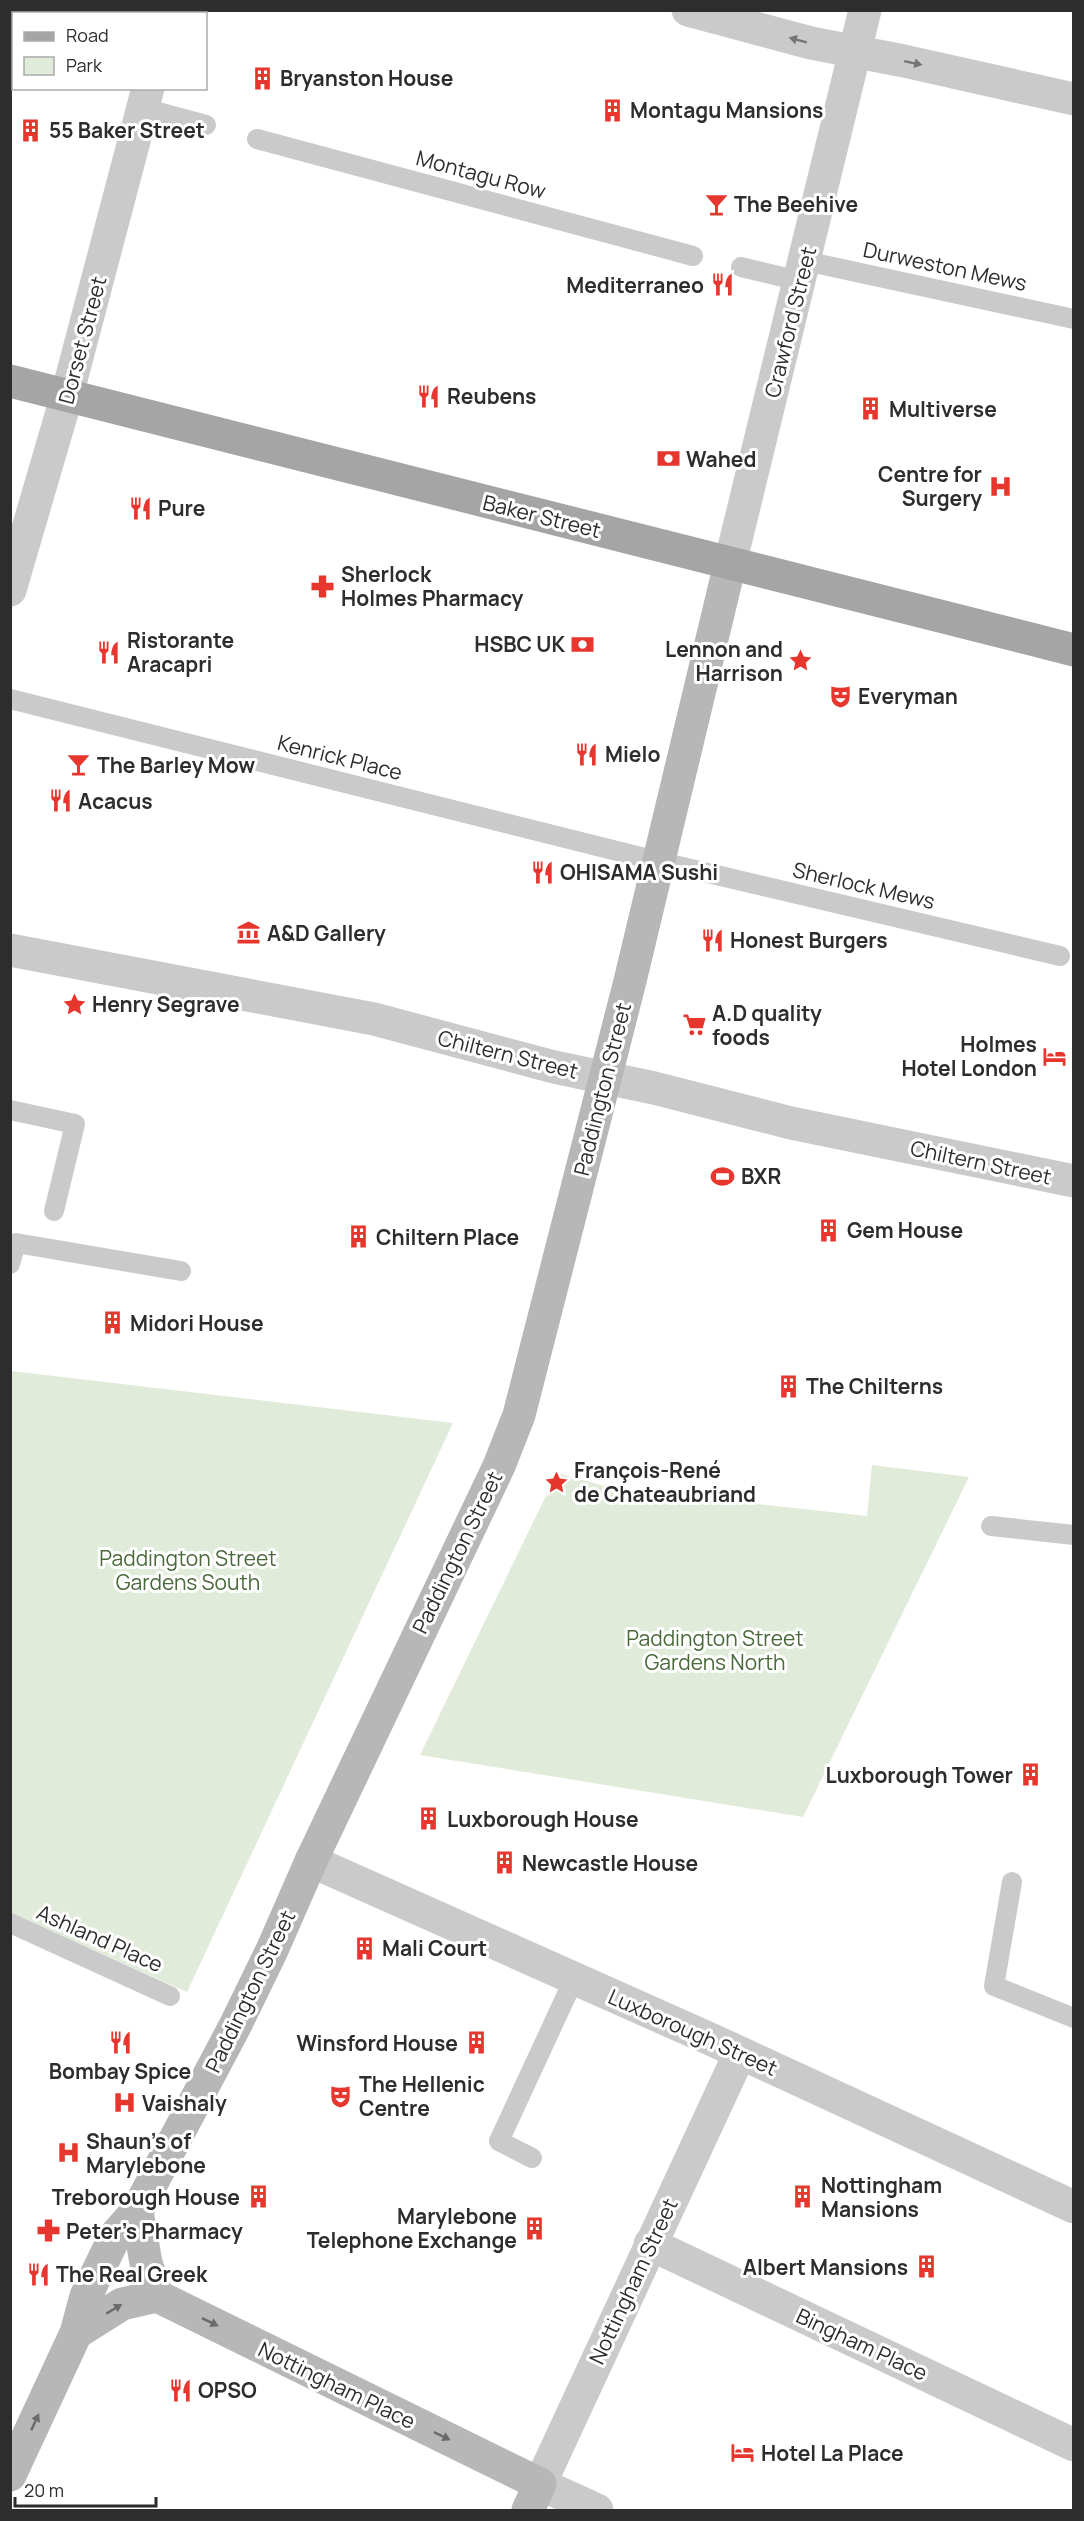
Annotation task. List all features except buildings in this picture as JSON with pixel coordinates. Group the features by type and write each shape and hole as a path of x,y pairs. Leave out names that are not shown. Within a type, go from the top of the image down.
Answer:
{"main road":[{"name":"Baker Street","path":"10,381 1074,650"},
{"name":"Paddington Street","path":"10,2475 76,2333 86,2296 99,2268 116,2236 136,2211 235,2026 310,1861 499,1466 519,1414 605,1077 730,564"},
{"path":"76,2333 122,2304 157,2296 146,2263 136,2211"},
{"name":"Nottingham Place","path":"157,2296 534,2497"}],"street":[{"path":"688,10 811,43 1074,99"},
{"name":"Crawford Street","path":"730,564 866,10"},
{"name":"Dorset Street","path":"10,591 67,395 145,98"},
{"name":"Chiltern Street","path":"10,950 374,1019 555,1067 605,1077 791,1123 1074,1181"},
{"name":"Luxborough Street","path":"310,1861 740,2053 1074,2207"},
{"name":"Nottingham Street","path":"534,2497 740,2053"},
{"name":"Bingham Place","path":"650,2244 1074,2445"},
{"name":"Nottingham Place","path":"534,2497 597,2511"}],"lane":[{"path":"145,98 206,125"},
{"name":"Montagu Row","path":"257,139 693,256"},
{"path":"741,267 802,271"},
{"name":"Durweston Mews","path":"802,271 1074,319"},
{"name":"Kenrick Place","path":"10,699 657,861"},
{"name":"Sherlock Mews","path":"657,861 1060,956"},
{"path":"10,1110 75,1124 54,1211"},
{"path":"10,1264 16,1243 181,1271"},
{"path":"991,1526 1074,1536"},
{"path":"1012,1882 994,1986 1074,2018"},
{"name":"Ashland Place","path":"10,1923 170,1996"},
{"path":"532,2158 499,2142 574,1979"}],"green space":[{"name":"Paddington Street Gardens South","path":"11,1371 453,1423 187,1992 11,1913"},
{"name":"Paddington Street Gardens North","path":"872,1465 969,1477 803,1817 420,1755 557,1473 612,1488 867,1516"}],"place":[{"name":"Bryanston House","path":"262,78"},
{"name":"Montagu Mansions","path":"612,110"},
{"name":"55 Baker Street","path":"31,130"},
{"name":"The Beehive","path":"716,204"},
{"name":"Mediterraneo","path":"722,285"},
{"name":"Reubens","path":"429,396"},
{"name":"Multiverse","path":"871,409"},
{"name":"Wahed","path":"668,459"},
{"name":"Centre for Surgery","path":"1000,486"},
{"name":"Pure","path":"140,508"},
{"name":"Sherlock Holmes Pharmacy","path":"323,586"},
{"name":"HSBC UK","path":"583,644"},
{"name":"Ristorante Aracapri","path":"109,652"},
{"name":"Lennon and Harrison","path":"801,661"},
{"name":"Everyman","path":"840,696"},
{"name":"Mielo","path":"587,754"},
{"name":"The Barley Mow","path":"79,765"},
{"name":"Acacus","path":"60,801"},
{"name":"OHISAMA Sushi","path":"542,872"},
{"name":"A&D Gallery","path":"249,933"},
{"name":"Honest Burgers","path":"712,940"},
{"name":"Henry Segrave","path":"74,1004"},
{"name":"A.D quality foods","path":"694,1025"},
{"name":"Holmes Hotel London","path":"1055,1056"},
{"name":"BXR","path":"723,1176"},
{"name":"Gem House","path":"829,1230"},
{"name":"Chiltern Place","path":"358,1237"},
{"name":"Midori House","path":"112,1323"},
{"name":"The Chilterns","path":"788,1386"},
{"name":"François-René de Chateaubriand","path":"556,1482"},
{"name":"Luxborough Tower","path":"1031,1775"},
{"name":"Luxborough House","path":"429,1819"},
{"name":"Newcastle House","path":"504,1863"},
{"name":"Mali Court","path":"364,1948"},
{"name":"Bombay Spice","path":"120,2043"},
{"name":"Winsford House","path":"476,2043"},
{"name":"The Hellenic Centre","path":"341,2096"},
{"name":"Vaishaly","path":"124,2103"},
{"name":"Shaun's of Marylebone","path":"68,2153"},
{"name":"Treborough House","path":"258,2197"},
{"name":"Nottingham Mansions","path":"803,2197"},
{"name":"Marylebone Telephone Exchange","path":"535,2228"},
{"name":"Peter's Pharmacy","path":"48,2231"},
{"name":"Albert Mansions","path":"926,2267"},
{"name":"The Real Greek","path":"38,2274"},
{"name":"OPSO","path":"180,2390"},
{"name":"Hotel La Place","path":"743,2453"}]}
